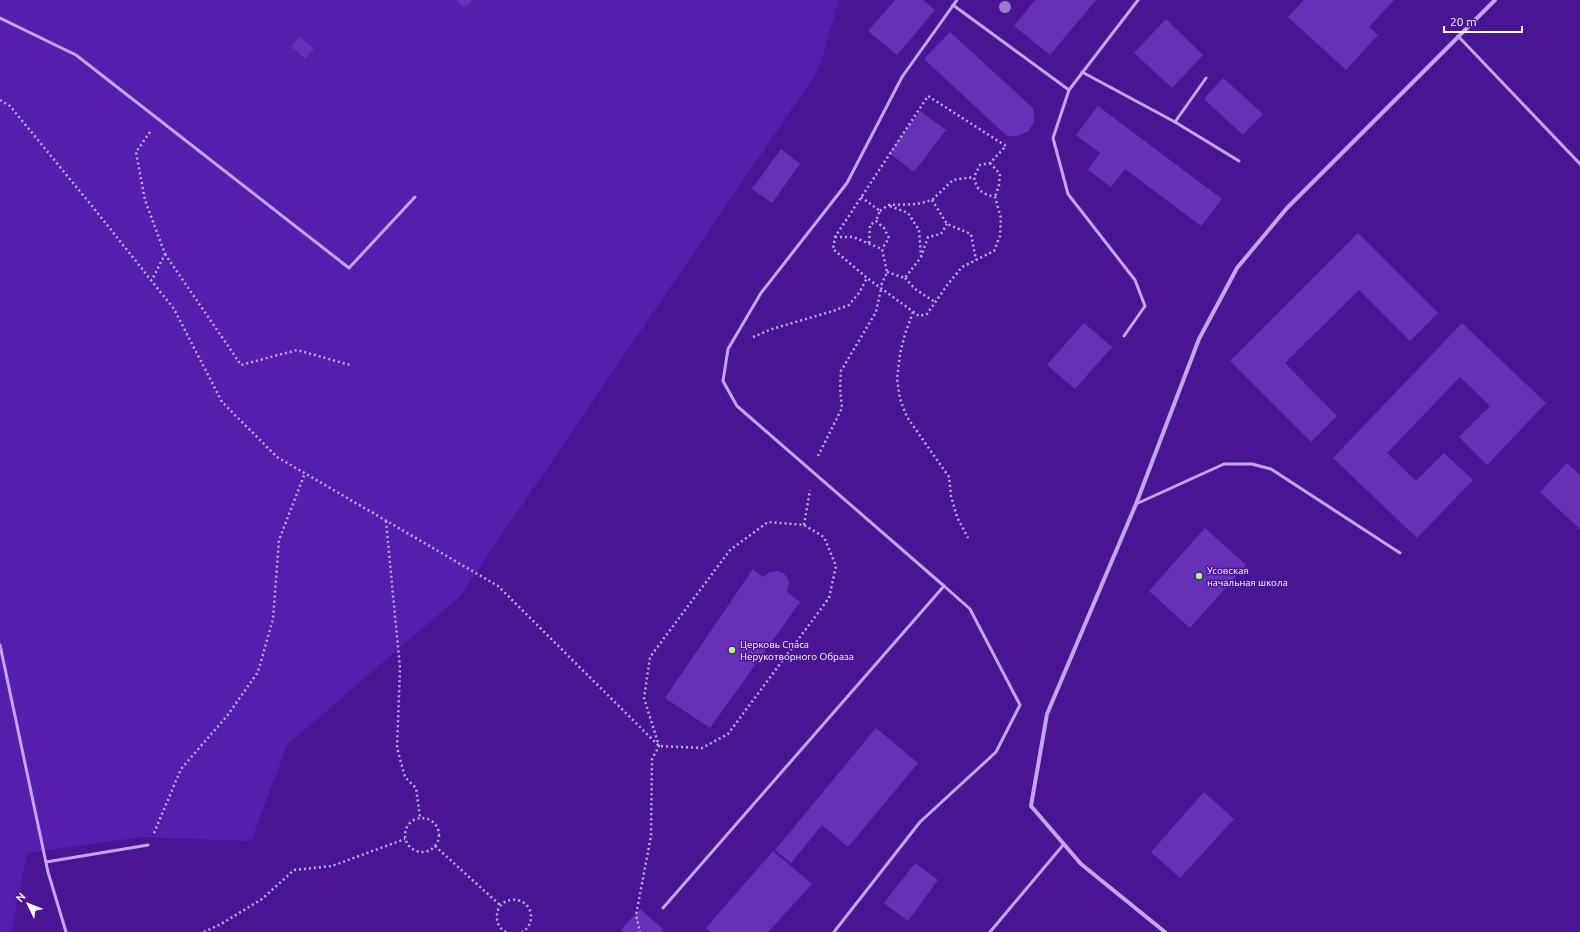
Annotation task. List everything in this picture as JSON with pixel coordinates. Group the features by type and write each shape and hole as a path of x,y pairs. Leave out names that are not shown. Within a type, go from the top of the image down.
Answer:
{"street":[{"path":"1165,932 1082,864 1031,806 1047,714 1136,504 1199,339 1237,268 1287,208 1495,0"}],"lane":[{"path":"834,932 920,822 996,752 1020,705 970,609 737,406 723,381 728,349 761,293 847,182 902,78 957,0"},
{"path":"1124,336 1145,306 1136,280 1068,194 1053,138 1068,90 1138,0"},
{"path":"953,5 1068,90"},
{"path":"0,18 76,55 349,268 415,197"},
{"path":"1458,36 1580,164"},
{"path":"1082,72 1175,122 1239,160"},
{"path":"1175,122 1206,78"},
{"path":"1136,504 1224,464 1252,464 1270,469 1400,553"},
{"path":"663,908 944,586"},
{"path":"0,645 46,862 66,932"},
{"path":"990,932 1064,844"},
{"path":"46,862 148,846"}],"path":[{"path":"990,163 1000,174 999,185 995,197 1001,218 1000,236 994,251 962,267 927,314 919,316 913,312 867,278 834,249 835,236 928,96 1006,146 990,163 980,165 974,177 976,187 985,194 995,197"},
{"path":"0,100 10,106 152,280 174,309 222,402 277,457 498,586 659,746 702,748 728,734 829,598 836,566 824,537 804,525 768,522 730,550 650,657 644,698 659,746 652,759 651,836 636,915 640,932"},
{"path":"158,119 136,152 145,200 165,254 241,365 297,350 350,365"},
{"path":"869,243 870,225 876,221 880,212 888,205 918,204 932,200 953,180 974,177"},
{"path":"861,197 880,212"},
{"path":"932,200 947,224 971,234 976,260"},
{"path":"888,205 908,214 919,230 921,257"},
{"path":"804,525 816,461 842,408 840,388 841,371 876,312 880,288 887,272 882,249 889,238 884,228 876,221"},
{"path":"905,278 921,257 928,237 941,234 947,224"},
{"path":"835,236 853,237 882,249"},
{"path":"152,280 165,254"},
{"path":"887,272 905,278 915,288 935,302"},
{"path":"749,341 753,336 772,329 833,311 848,305 859,293 867,278"},
{"path":"913,312 900,354 897,379 900,399 907,417 949,477 951,496 957,517 968,538"},
{"path":"148,846 181,769 227,716 258,672 273,619 280,540 305,473"},
{"path":"386,521 400,668 397,748 405,776 416,788 420,817"},
{"path":"420,817 428,819 437,826 439,832 439,838 435,846 428,852 416,852 410,848 405,839 404,833 408,824 420,817"},
{"path":"204,932 262,899 294,870 332,866 405,839"},
{"path":"435,846 500,905"},
{"path":"506,932 498,925 496,914 500,905 513,899 526,903 531,913 532,920 527,928 522,932"},
{"path":"527,928 531,932"}],"shaded area":[{"path":"0,0 839,0 819,69 460,596 287,745 251,841 142,837 27,853 11,932 0,932"}],"building":[{"path":"458,0 472,0 466,8 457,2"},
{"path":"895,0 923,0 935,10 897,55 868,31"},
{"path":"1035,0 1096,0 1050,55 1014,26"},
{"path":"1304,0 1394,0 1369,27 1378,35 1346,70 1288,17"},
{"path":"1166,19 1203,55 1172,88 1134,53"},
{"path":"950,32 1033,108 1034,121 1029,131 1018,136 1007,136 924,59"},
{"path":"300,37 314,49 305,59 291,46"},
{"path":"1223,78 1263,114 1243,135 1204,99"},
{"path":"1098,106 1222,199 1201,226 1125,169 1111,187 1088,170 1100,153 1076,135"},
{"path":"920,111 946,130 914,172 889,153"},
{"path":"781,149 800,164 772,203 752,189"},
{"path":"1358,233 1438,313 1410,341 1359,290 1285,363 1337,416 1311,442 1230,361"},
{"path":"1084,323 1112,347 1075,389 1047,365"},
{"path":"1462,323 1546,403 1487,465 1459,437 1490,406 1460,377 1387,453 1416,481 1444,453 1473,480 1417,538 1333,458"},
{"path":"1567,463 1580,475 1580,529 1540,492"},
{"path":"1205,528 1246,565 1190,628 1149,591"},
{"name":"Церковь Спаса Нерукотворного Образа","path":"753,569 763,577 770,572 777,571 783,573 789,582 787,592 800,602 710,728 665,698"},
{"path":"876,728 918,763 848,847 822,825 791,863 775,850"},
{"path":"1204,792 1234,819 1180,878 1151,852"},
{"path":"773,851 812,884 768,932 710,932 706,928"},
{"path":"915,863 938,880 908,921 884,903"},
{"path":"640,909 663,929 661,932 623,932 621,930"}],"place":[{"name":"Усовская начальная школа","path":"1199,576"},
{"name":"Церковь Спаса Нерукотворного Образа","path":"732,650"}]}
